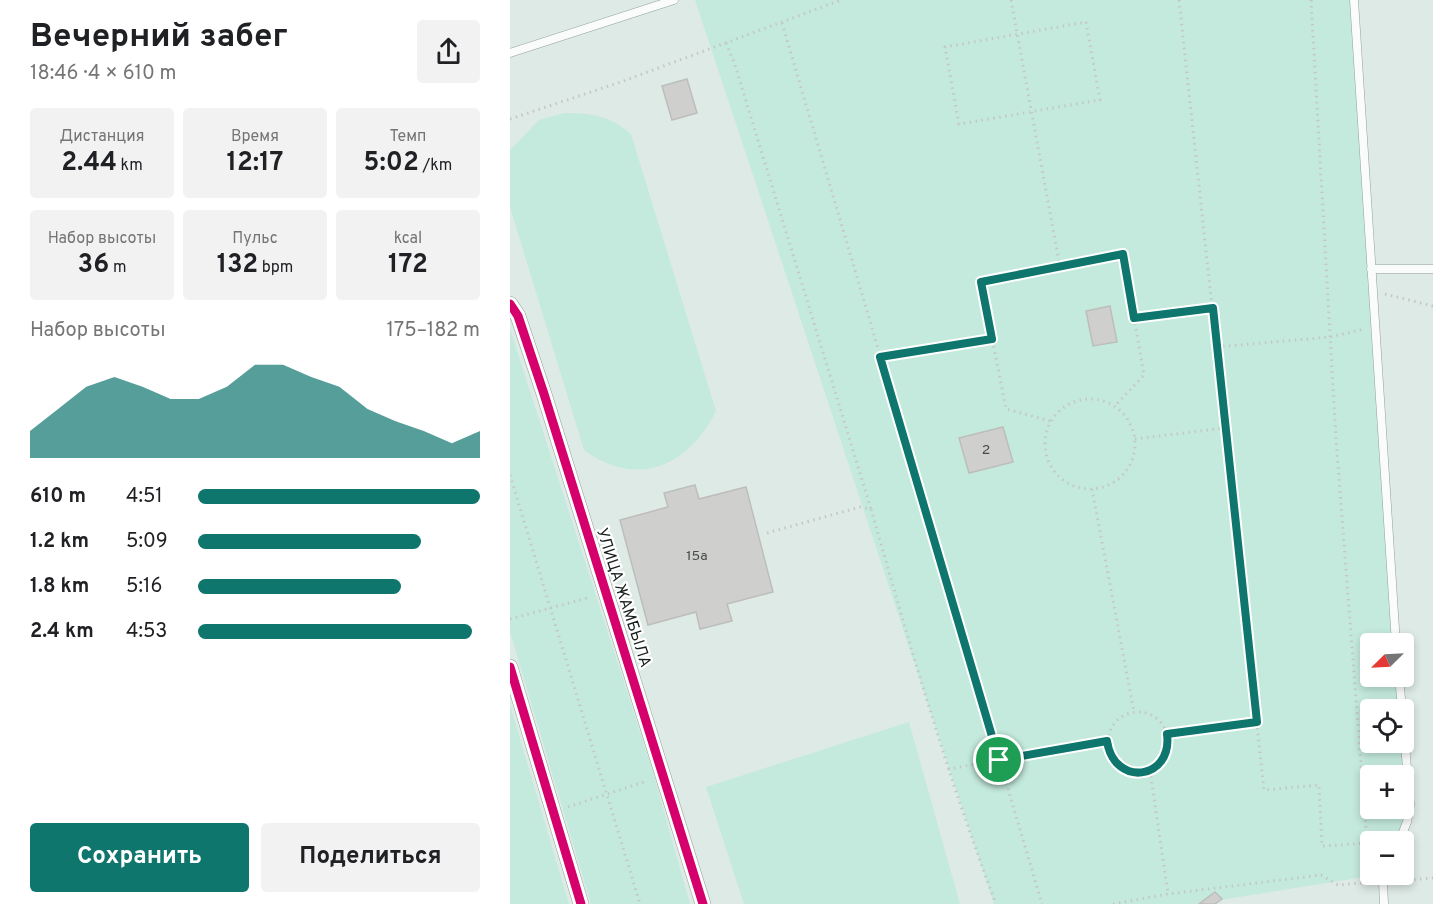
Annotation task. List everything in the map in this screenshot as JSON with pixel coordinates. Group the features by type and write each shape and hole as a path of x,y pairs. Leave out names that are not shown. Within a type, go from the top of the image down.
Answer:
{"street":[{"name":"УЛИЦА ЖАМБЫЛА","path":"510,304 518,316 544,394 703,904"},
{"path":"510,667 580,904"}],"lane":[{"path":"510,53 674,0"},
{"path":"1354,0 1395,633"},
{"path":"1371,269 1433,269"},
{"path":"1403,831 1410,805 1406,753"},
{"path":"1384,885 1384,904"}],"path":[{"path":"510,119 841,0"},
{"path":"1011,0 1060,267"},
{"path":"1179,0 1264,790 1319,785 1322,846 1360,844"},
{"path":"1311,0 1336,439 1367,831"},
{"path":"782,22 1042,904"},
{"path":"1086,22 1100,100 959,124 945,47 1017,34 1086,22"},
{"path":"726,43 871,509 948,769 964,820 996,904"},
{"path":"1050,421 1006,410 981,282 1123,254 1144,375 1115,406"},
{"path":"1372,291 1433,306"},
{"path":"1134,318 1213,308"},
{"path":"1217,347 1330,337 1374,327"},
{"path":"880,357 992,339"},
{"path":"1083,399 1094,399 1115,406 1130,423 1134,439 1133,456 1122,476 1113,483 1092,489 1069,485 1052,470 1045,451 1044,441 1050,421 1064,406 1083,399"},
{"path":"1134,439 1225,428"},
{"path":"510,476 640,904"},
{"path":"1092,489 1134,712"},
{"path":"768,533 860,507 871,509"},
{"path":"510,619 596,596"},
{"path":"1134,712 1151,714 1164,726 1167,734 1167,752 1157,766 1150,771 1133,772 1117,764 1112,758 1107,741 1118,719 1134,712"},
{"path":"1167,734 1257,722"},
{"path":"948,769 1107,741"},
{"path":"1150,771 1168,894"},
{"path":"564,808 655,779"},
{"path":"1113,904 1168,894 1321,875 1338,885 1360,883"},
{"path":"1414,878 1433,878"}],"green space":[{"path":"695,0 1354,0 1395,633 1360,633 1360,687 1400,687 1401,699 1360,699 1360,753 1405,753 1406,765 1360,765 1360,819 1405,819 1401,831 1360,831 1360,878 1195,904 994,904"},
{"path":"565,113 608,119 631,134 716,411 705,430 691,446 676,458 660,466 642,469 623,468 604,462 584,450 510,207 510,150 539,120"},
{"path":"510,329 652,769 690,904 591,904 510,632"},
{"path":"510,705 569,904 510,904"},
{"path":"909,722 960,904 744,904 706,787"}],"building":[{"path":"687,79 697,113 672,120 662,86"},
{"path":"1110,306 1117,342 1093,346 1086,311"},
{"path":"1003,427 1013,462 969,473 959,438"},
{"path":"695,485 699,499 746,487 773,592 727,604 732,621 700,629 696,612 648,625 620,520 668,507 664,493"},
{"path":"1215,892 1222,899 1215,904 1199,904"}],"cycle path":[{"path":"510,304 518,316 544,394 703,904"},
{"path":"510,667 581,904"}],"route":[{"path":"1123,254 1134,318 1213,308 1257,722 1167,734 1167,752 1163,759 1150,771 1141,773 1124,770 1117,764 1108,750 1107,741 999,760 880,357 992,339 981,282 1123,254"}]}
